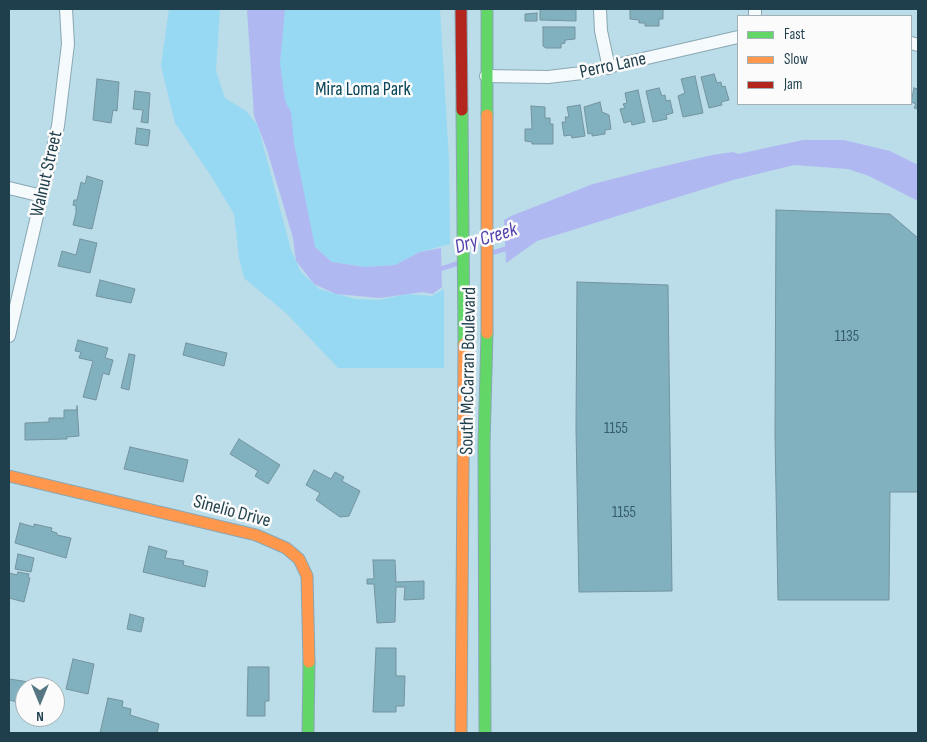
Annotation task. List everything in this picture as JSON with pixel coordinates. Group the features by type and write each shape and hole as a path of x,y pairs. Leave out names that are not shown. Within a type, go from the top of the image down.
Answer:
{"main road":[{"name":"South McCarran Boulevard","path":"461,9 464,238 461,733"},
{"name":"South McCarran Boulevard","path":"485,733 484,445 488,270 487,9"},
{"name":"Sinelio Drive","path":"9,476 256,535 286,548 298,559 307,576 308,584 308,733"}],"street":[{"name":"Walnut Street","path":"9,336 58,126 68,44 66,9"},
{"path":"600,9 601,31 610,68"},
{"name":"Perro Lane","path":"486,76 548,77 610,68 737,38"},
{"path":"9,188 42,196"}],"green space":[{"path":"169,9 220,9 216,71 225,98 246,111 258,126 291,250 301,272 319,289 355,299 379,300 407,294 432,296 444,289 444,368 338,368 286,313 244,278 239,258 234,214 175,123 161,66"},
{"name":"Mira Loma Park","path":"277,9 440,9 449,160 450,244 420,252 395,265 365,267 332,262 315,247 276,73"}],"shaded area":[{"path":"247,9 285,9 280,63 285,101 291,112 294,143 315,247 332,262 365,267 395,265 420,252 441,248 442,287 433,294 422,292 380,298 336,294 314,284 296,261 293,238 267,150 254,116"},
{"path":"803,140 844,140 890,151 918,165 918,201 869,176 848,169 794,165 733,180 537,241 506,263 504,220 511,216 593,184 712,155 733,152 738,154"}],"building":[{"path":"540,9 576,9 576,21 540,20"},
{"path":"630,9 663,9 663,19 659,19 659,26 645,26 645,23 639,23 639,20 630,19"},
{"path":"537,13 537,21 525,21 525,14"},
{"path":"543,27 575,27 575,39 565,40 565,43 561,44 561,48 546,48 543,46"},
{"path":"714,74 717,83 721,82 722,87 725,86 729,100 721,102 722,105 709,108 701,77"},
{"path":"695,76 703,113 683,117 678,96 685,93 681,79"},
{"path":"97,79 119,82 117,111 113,110 111,123 93,120"},
{"path":"659,88 662,96 665,95 666,101 670,100 673,113 666,115 667,119 653,122 646,91"},
{"path":"914,88 918,89 918,109 914,108 916,104 912,102"},
{"path":"638,90 645,122 632,125 631,121 624,123 620,109 625,108 623,104 627,103 625,93"},
{"path":"135,91 150,93 148,123 141,122 143,110 133,109"},
{"path":"600,102 602,112 609,115 611,129 605,130 605,134 592,136 592,133 588,134 584,107"},
{"path":"580,105 585,136 572,138 571,135 564,136 562,122 566,122 565,117 569,117 567,107"},
{"path":"531,106 545,107 545,118 550,118 550,124 553,124 553,144 532,144 532,142 525,141 525,129 532,129"},
{"path":"137,128 150,130 148,146 135,144"},
{"path":"87,176 103,181 92,229 73,225 76,213 76,206 73,205 74,200 77,200 81,182 85,184"},
{"path":"776,210 890,214 918,238 918,492 890,492 889,600 778,600 775,436"},
{"path":"80,239 97,243 90,273 58,266 62,251 76,255"},
{"path":"100,280 135,289 131,303 96,296"},
{"path":"577,282 668,285 672,591 579,592 576,428"},
{"path":"78,340 108,348 105,358 113,360 109,375 103,373 96,400 83,397 93,361 79,358 81,352 75,351"},
{"path":"186,343 227,353 224,366 183,355"},
{"path":"129,354 135,355 129,390 121,388"},
{"path":"77,406 79,436 67,437 67,439 25,440 25,423 49,422 49,418 64,418 64,410 77,410"},
{"path":"239,439 280,465 268,484 255,476 258,471 230,454"},
{"path":"130,447 188,460 183,482 124,469"},
{"path":"314,470 331,479 335,472 344,477 342,481 360,491 349,516 340,517 316,500 320,493 306,485"},
{"path":"20,523 34,527 34,524 52,528 51,531 57,533 57,535 71,538 66,558 15,543"},
{"path":"149,546 167,551 165,558 184,561 183,565 208,571 205,587 143,572"},
{"path":"18,554 34,558 31,572 15,569"},
{"path":"373,560 395,560 396,582 424,581 424,599 404,600 405,587 396,587 395,622 377,623 374,584 367,584 367,579 374,579"},
{"path":"18,572 29,574 28,577 30,578 24,602 9,598 9,573 17,575"},
{"path":"130,614 144,618 141,632 127,629"},
{"path":"376,648 396,648 396,676 405,676 404,706 396,706 396,712 373,712"},
{"path":"73,659 94,664 88,694 66,689"},
{"path":"248,667 269,667 269,701 265,701 265,716 247,716"},
{"path":"9,679 15,680 15,702 9,700"},
{"path":"108,698 123,701 122,707 131,709 130,715 159,724 157,733 100,733"}],"waterway":[{"name":"Dry Creek","path":"492,253 511,247"},
{"name":"Dry Creek","path":"437,270 459,263"}],"traffic: fast":[{"path":"487,9 487,115"},
{"path":"462,110 464,344"},
{"path":"485,733 484,445 487,333"},
{"path":"308,733 309,662"}],"traffic: slow":[{"path":"487,115 487,333"},
{"path":"461,733 464,344"},
{"path":"9,476 256,535 286,548 299,559 307,576 309,662"}],"traffic: jam":[{"path":"461,9 462,110"}]}
